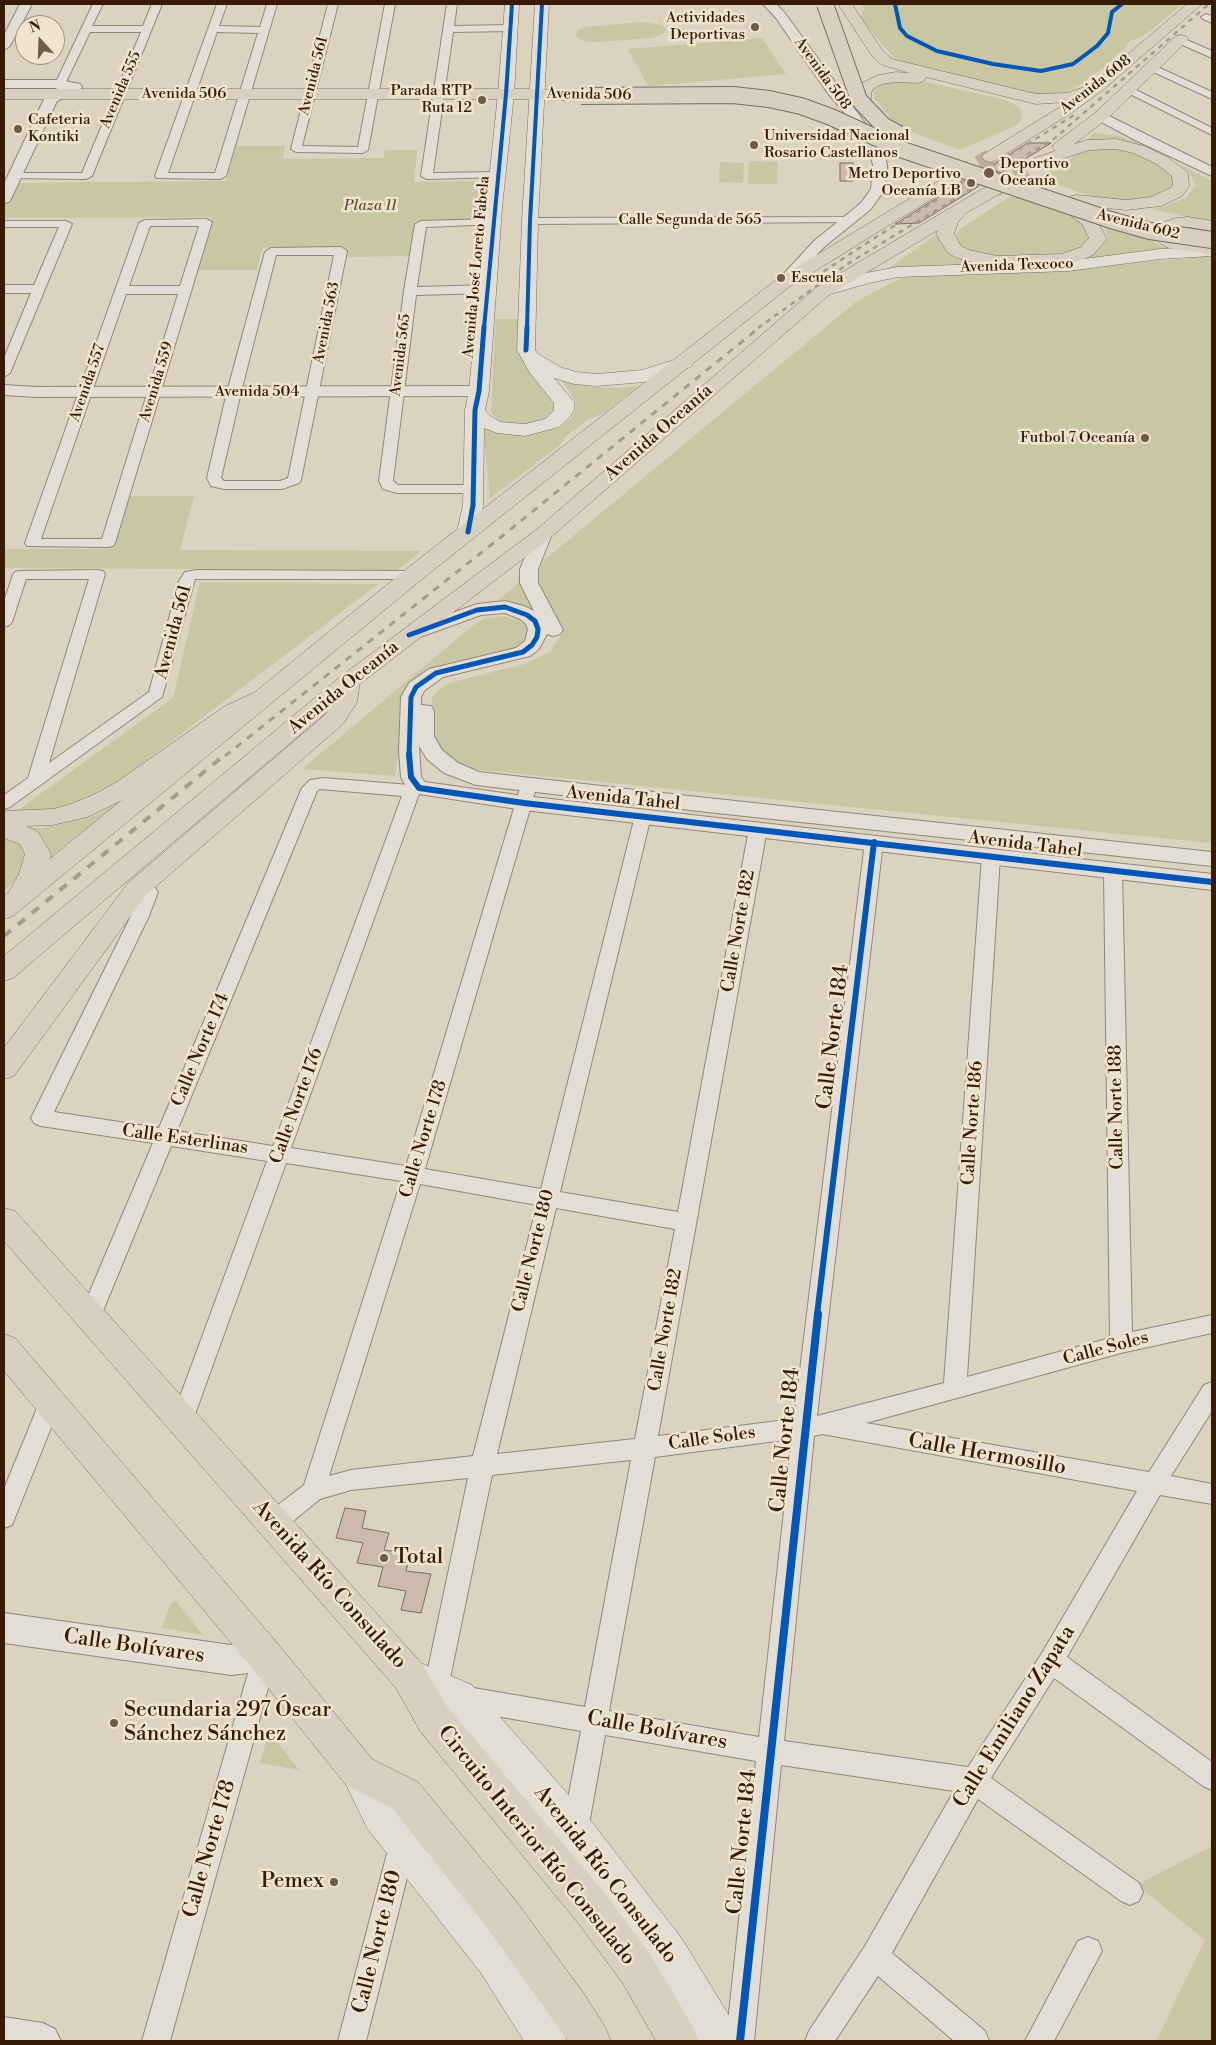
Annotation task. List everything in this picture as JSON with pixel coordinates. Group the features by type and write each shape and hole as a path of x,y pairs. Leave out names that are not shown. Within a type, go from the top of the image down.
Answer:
{"main road":[{"name":"Avenida José Loreto Fabela","path":"512,4 506,94 488,289 507,314 526,350"},
{"name":"Avenida José Loreto Fabela","path":"468,532 474,489 475,410 479,390 507,314 530,221 542,4"},
{"name":"Avenida 508","path":"825,4 838,37 853,87 864,105 884,126 921,146 1071,202"},
{"path":"845,4 857,26 876,53 887,62 899,66 1036,99 1069,97 1098,87"},
{"name":"Avenida 608","path":"990,157 1066,110 1098,87 1195,4"},
{"name":"Avenida 608","path":"1026,170 1101,116 1180,40 1210,16"},
{"path":"509,46 540,45"},
{"path":"864,105 863,93 867,86 878,80 896,77 921,78 1006,98 1028,113 1021,138"},
{"name":"Avenida 506","path":"4,94 61,89 114,94 733,95 769,99 801,106 831,117 903,150 1071,202"},
{"path":"537,94 574,100 721,100 769,104 819,116 860,136 876,148"},
{"path":"1041,160 1087,145 1111,143 1138,149 1161,160 1180,174 1181,186 1176,192 1155,202 1126,205 1071,202"},
{"path":"500,152 535,152"},
{"path":"783,283 958,176"},
{"path":"824,291 995,189"},
{"path":"960,210 950,220 945,231 946,238 954,249 969,256 982,260 1071,258 1087,251 1098,239 1089,221 1071,202"},
{"name":"Avenida 602","path":"1071,202 1150,222 1212,232"},
{"name":"Avenida 602","path":"1071,202 1150,231 1212,240"},
{"path":"1212,226 1182,223 1171,225 1163,232 1164,237 1170,242 1212,250"},
{"name":"Avenida Texcoco","path":"824,291 866,278 898,272 1068,266 1160,254 1212,250"},
{"name":"Avenida Oceanía","path":"11,904 413,576 684,364 783,283"},
{"name":"Avenida Oceanía","path":"4,971 348,682 543,534 824,291"},
{"path":"526,350 538,362 553,371 574,378 597,380 644,376 684,364"},
{"path":"475,410 483,420 497,427 511,430 540,428 552,424 560,417 564,410 564,402 537,369 526,350"},
{"path":"4,1068 137,890 150,876 335,719 345,702 348,682"},
{"path":"4,819 53,816 78,811 102,801 126,788 233,711 271,692"},
{"path":"4,830 16,832 29,838 38,854 32,874 11,904"},
{"name":"Avenida Río Consulado","path":"4,1220 273,1524 575,1830 668,1953 722,2041"},
{"path":"7,1354 265,1656 359,1772 380,1815 495,1959 545,2040"},
{"name":"Circuito Interior Río Consulado","path":"435,1687 433,1718 594,1910 636,1968 679,2041"},
{"path":"359,1772 405,1795 502,1915 570,2008 591,2041"}],"street":[{"path":"4,46 26,4"},
{"path":"4,199 51,99 61,89 98,4"},
{"name":"Avenida 555","path":"15,176 86,176 114,94 147,29 157,4"},
{"path":"222,4 161,176 220,176 272,4"},
{"name":"Avenida 561","path":"333,4 296,149 363,150"},
{"path":"363,150 390,4"},
{"path":"452,4 427,176 498,175"},
{"name":"Avenida 508","path":"769,4 780,15 876,148 880,165 878,189 866,206 819,244 783,283"},
{"path":"448,28 510,28"},
{"path":"86,29 147,29"},
{"path":"213,29 264,30"},
{"path":"1180,40 1212,55"},
{"path":"1154,64 1212,86"},
{"path":"1154,64 1212,96"},
{"path":"4,84 61,89"},
{"path":"1128,89 1212,132"},
{"path":"1101,116 1212,172"},
{"path":"1078,134 1108,130 1140,137"},
{"name":"Calle Segunda de 565","path":"530,221 851,220"},
{"name":"Avenida 557","path":"108,543 32,543 145,223 206,222"},
{"name":"Avenida 559","path":"108,543 206,222"},
{"name":"Avenida 565","path":"474,489 397,489 388,486 386,481 396,391 421,224 494,222"},
{"path":"4,224 66,224 4,373"},
{"path":"292,483 282,485 224,485 216,483 214,478 234,392 271,252 341,251"},
{"name":"Avenida 563","path":"292,483 295,478 341,251"},
{"path":"4,289 39,289"},
{"path":"410,291 488,289"},
{"path":"121,290 185,290"},
{"name":"Avenida 504","path":"4,390 36,392 313,392 479,390"},
{"name":"Avenida 504","path":"4,396 36,392"},
{"name":"Avenida Tahel","path":"543,534 529,568 529,583 553,629 552,640 545,649 534,657 519,663 442,679 433,684 424,698 424,736 428,746 442,762 462,773 526,794 643,816 1212,882"},
{"path":"4,622 20,575 98,574 35,781"},
{"name":"Avenida 561","path":"4,803 157,693 186,581 190,575 413,576"},
{"path":"409,635 477,610 505,607 527,615 535,621 538,629 537,637 532,645 523,652 436,674 416,687 411,697 409,751 415,789"},
{"name":"Avenida Tahel","path":"316,784 526,794 1212,858"},
{"name":"Calle Norte 174","path":"90,1318 310,788 316,784"},
{"name":"Calle Norte 176","path":"182,1421 415,789"},
{"name":"Calle Norte 178","path":"313,1491 413,1175 526,794"},
{"name":"Calle Norte 180","path":"435,1687 482,1467 643,816"},
{"name":"Calle Norte 182","path":"575,1830 758,829"},
{"name":"Calle Norte 184","path":"740,2041 769,1751 812,1426 874,842"},
{"name":"Calle Norte 186","path":"955,1390 991,857"},
{"name":"Calle Norte 188","path":"1113,871 1121,1344"},
{"name":"Calle Esterlinas","path":"149,892 140,916 41,1118 413,1175 685,1222"},
{"name":"Calle Soles","path":"273,1524 313,1491 351,1480 646,1448 812,1426 955,1390 1121,1344 1212,1324"},
{"name":"Calle Emiliano Zapata","path":"819,2041 875,1956 974,1781 1051,1661 1154,1484 1212,1392"},
{"path":"4,1517 50,1403"},
{"name":"Calle Hermosillo","path":"812,1426 1212,1494"},
{"name":"Calle Bolívares","path":"4,1628 231,1660 265,1656"},
{"name":"Calle Norte 178","path":"156,2041 265,1656"},
{"path":"1051,1661 1212,1777"},
{"name":"Calle Bolívares","path":"435,1687 596,1721 769,1751 974,1781"},
{"path":"974,1781 1130,1892"},
{"name":"Calle Norte 180","path":"352,2041 403,1842"},
{"path":"1040,2041 1088,1951"},
{"path":"875,1956 975,2041"},
{"path":"4,2035 43,2041"}],"green space":[{"path":"862,4 1182,4 1149,32 1135,40 1132,39 1112,59 1115,60 1073,89 1058,95 1036,94 910,65 894,58 860,18 864,9"},
{"path":"643,22 661,25 666,28 666,32 653,38 598,42 584,41 576,36 578,30 585,27"},
{"path":"762,38 786,74 648,86 628,49"},
{"path":"896,80 917,80 1006,100 1020,108 1022,118 1017,125 960,150 912,132 892,120 875,99 873,91 881,84"},
{"path":"1094,133 1119,136 1146,146 1086,141"},
{"name":"Plaza 11","path":"236,146 285,146 283,159 384,158 385,150 417,150 414,182 491,181 488,221 415,221 410,256 343,257 345,247 262,248 257,270 198,270 212,217 4,218 4,206 14,183 226,181"},
{"path":"1101,146 1138,152 1172,172 1175,183 1172,188 1159,196 1134,201 1101,199 1036,178 1086,149"},
{"path":"749,161 778,162 777,184 748,184"},
{"path":"720,162 744,163 743,183 719,182"},
{"path":"1179,164 1212,181 1212,223 1152,209 1185,198 1196,186 1190,173"},
{"path":"1014,194 1063,211 1080,220 1089,237 1086,244 1079,249 1052,256 1000,258 975,254 958,245 956,234 960,229"},
{"path":"1103,222 1150,239 1160,246 1176,249 1069,263 1094,252 1102,246 1108,238"},
{"path":"939,233 940,242 948,249 996,264 886,270"},
{"path":"1212,256 1212,843 471,769 456,764 441,752 434,738 432,698 439,690 449,683 525,664 550,652 563,632 537,586 538,572 543,561 857,301 904,277 1069,269"},
{"path":"496,319 518,319 557,404 554,416 525,426 503,423 491,413"},
{"path":"562,381 591,387 620,388 638,386 604,413 589,419 566,436 560,445 490,498 483,428 495,431 539,432 565,424 574,415 576,408 575,400"},
{"path":"127,496 194,496 180,550 421,551 397,570 4,568 4,549 109,549"},
{"path":"524,578 543,619 493,605"},
{"path":"200,582 378,584 105,792 54,810 15,812 173,698"},
{"path":"503,616 520,621 530,630 523,647 406,690 395,776 302,769 476,623 484,619"},
{"path":"129,795 51,856 46,843 39,836 21,827 41,828 83,819 99,813"},
{"path":"4,839 21,844 28,851 26,870 4,891"},
{"path":"176,1601 203,1635 162,1628 171,1603"},
{"path":"269,1731 299,1770 260,1763"},
{"path":"1212,1846 1212,2041 1156,2041 1205,1940 1137,1885"}],"building":[{"path":"1027,143 1051,143 1002,173 984,167 997,162"},
{"path":"840,163 853,163 853,181 840,181"},
{"path":"964,181 979,186 919,223 895,224"},
{"name":"Total","path":"345,1508 366,1511 362,1528 389,1533 384,1550 410,1554 406,1571 431,1574 421,1613 401,1610 406,1591 378,1586 383,1567 357,1563 363,1543 336,1538"}],"tunnel":[{"path":"958,176 990,157"},
{"path":"995,189 1026,170"}],"railway":[{"path":"758,328 849,263 1055,138 1209,4"},
{"path":"815,277 873,239 1076,114"},
{"path":"225,756 501,537 760,327"},
{"path":"4,936 226,754"}],"cycle path":[{"path":"468,532 473,505 475,410 479,391 494,208 506,94 512,4"},
{"path":"526,350 530,221 542,4"},
{"path":"895,4 900,28 907,36 937,51 993,64 1041,71 1073,64 1097,46 1108,33 1112,12 1122,4"},
{"path":"409,635 477,610 505,607 527,615 535,621 538,629 537,637 532,645 523,652 436,673 416,687 411,697 409,751 411,777 419,788 524,803 1212,882"},
{"path":"740,2041 804,1427 874,842"}],"place":[{"name":"Actividades Deportivas","path":"755,27"},
{"name":"Parada RTP Ruta 12","path":"482,100"},
{"name":"Cafeteria Kontiki","path":"18,129"},
{"name":"Universidad Nacional Rosario Castellanos","path":"754,145"},
{"name":"Deportivo Oceanía","path":"989,173"},
{"name":"Metro Deportivo Oceanía LB","path":"971,183"},
{"name":"Escuela","path":"781,278"},
{"name":"Futbol 7 Oceanía","path":"1145,438"},
{"name":"Total","path":"384,1558"},
{"name":"Secundaria 297 Óscar Sánchez Sánchez","path":"114,1723"},
{"name":"Pemex","path":"334,1882"}]}
